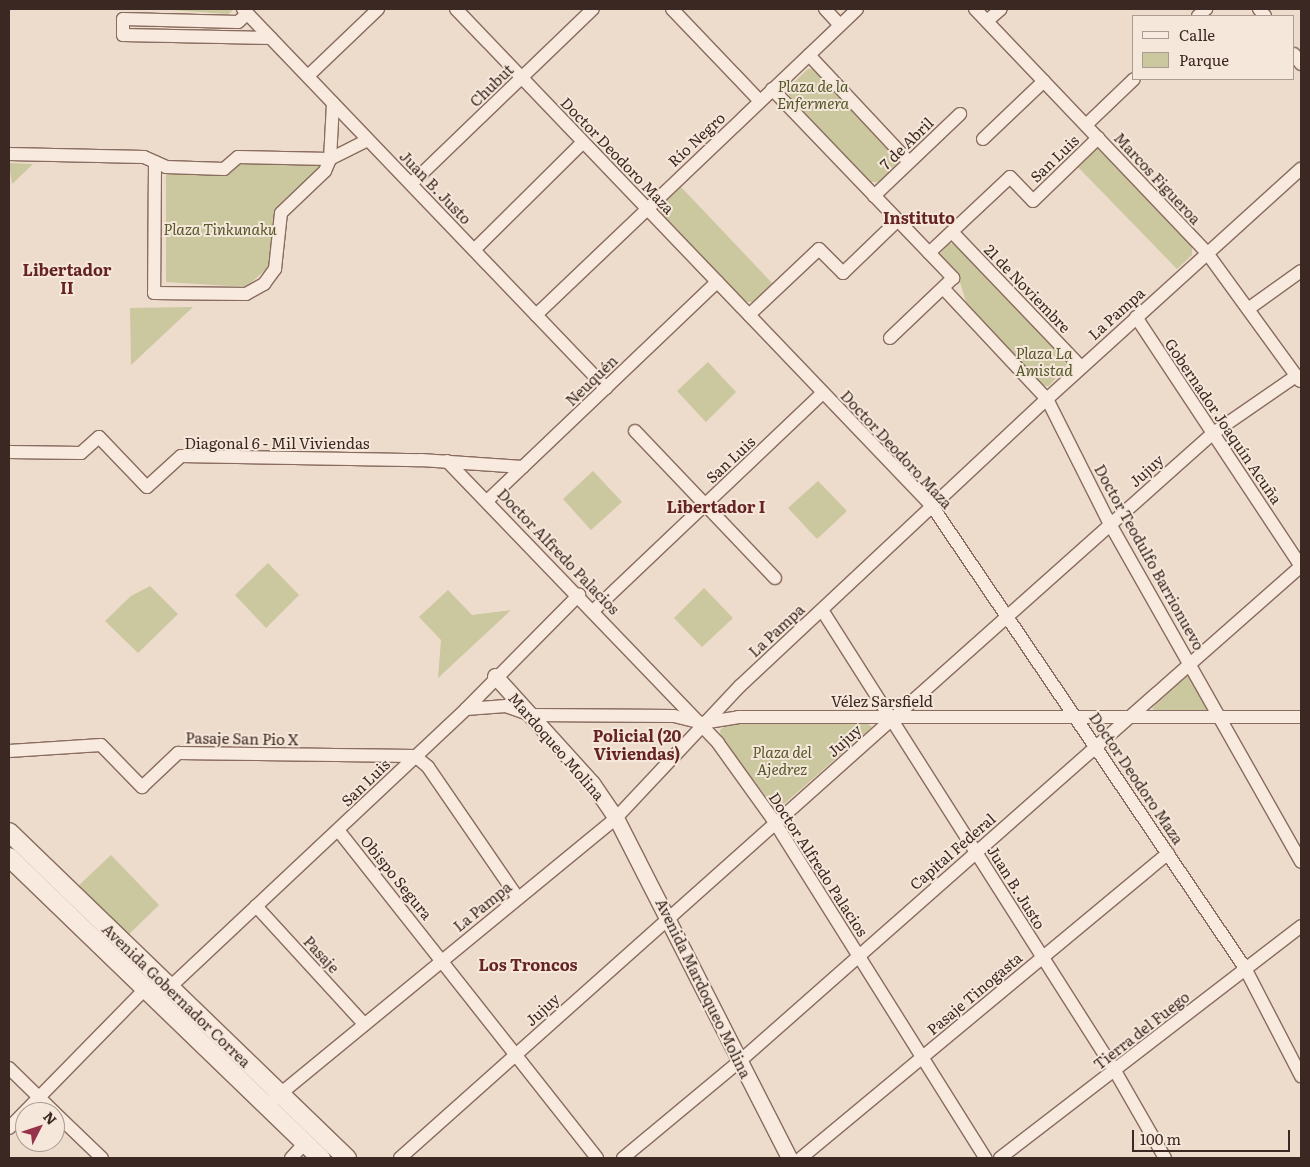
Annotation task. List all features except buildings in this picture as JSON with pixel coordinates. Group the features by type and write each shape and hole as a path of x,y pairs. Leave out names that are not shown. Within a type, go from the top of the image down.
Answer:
{"main road":[{"name":"Avenida Gobernador Correa","path":"9,832 347,1158"},
{"name":"Avenida Gobernador Correa","path":"9,857 321,1158"}],"street":[{"path":"308,76 378,9"},
{"name":"Doctor Deodoro Maza","path":"456,9 932,506 1245,968 1301,1076"},
{"name":"Chubut","path":"411,184 593,9"},
{"path":"672,9 760,101"},
{"path":"825,9 840,25"},
{"name":"Río Negro","path":"536,315 646,208 857,9"},
{"name":"Marcos Figueroa","path":"975,9 1206,253 1299,379"},
{"path":"988,21 1000,9"},
{"path":"245,11 238,22 123,19 123,35 271,38"},
{"name":"Juan B. Justo","path":"245,11 606,388"},
{"path":"809,55 909,162"},
{"name":"San Luis","path":"1086,125 1133,80"},
{"path":"983,139 1044,81"},
{"path":"772,89 953,278 890,338"},
{"path":"155,162 154,293 246,294 264,284 275,269 282,213 325,171 330,159 333,103"},
{"name":"7 de Abril","path":"874,196 960,114"},
{"name":"San Luis","path":"929,253 1010,177 1034,201 1098,138"},
{"path":"9,154 144,157 166,167 224,169 238,157 330,159 368,140"},
{"path":"474,250 583,142"},
{"name":"La Pampa","path":"267,1107 279,1093 616,818 702,723 1081,367 1301,169"},
{"path":"749,315 819,249 843,273 898,220"},
{"name":"21 de Noviembre","path":"952,232 1081,367"},
{"path":"1248,308 1301,271"},
{"name":"Neuquén","path":"488,501 718,282"},
{"name":"Doctor Teodulfo Barrionuevo","path":"943,288 1047,399 1110,524 1301,862"},
{"name":"Gobernador Joaquín Acuña","path":"1136,317 1301,566"},
{"name":"Jujuy","path":"400,1158 670,918 774,821 1008,617 1212,434 1299,379"},
{"name":"San Luis","path":"594,610 823,393"},
{"path":"634,431 775,578"},
{"name":"Diagonal 6 - Mil Viviendas","path":"9,452 81,453 99,437 147,487 181,456 447,460 523,467"},
{"name":"Doctor Alfredo Palacios","path":"447,460 702,723 774,821 984,1158"},
{"name":"Capital Federal","path":"623,1158 740,1061 1301,566"},
{"name":"San Luis","path":"169,988 466,708 495,676 579,595"},
{"name":"Juan B. Justo","path":"822,610 893,718 1115,1071 1165,1158"},
{"name":"Mardoqueo Molina","path":"495,676 592,783 616,818"},
{"name":"Vélez Sarsfield","path":"466,708 506,706 531,715 674,716 702,723 738,717 1076,716 1128,718 1301,718"},
{"name":"Pasaje San Pio X","path":"9,751 101,745 142,787 178,753 415,756"},
{"path":"415,756 428,767 518,898"},
{"name":"Avenida Mardoqueo Molina","path":"616,818 670,918 789,1158"},
{"name":"Obispo Segura","path":"338,830 443,959 597,1158"},
{"name":"Pasaje Tinogasta","path":"801,1158 1168,853"},
{"name":"Pasaje","path":"256,906 364,1024"},
{"name":"Tierra del Fuego","path":"1000,1158 1301,926"},
{"path":"9,1128 145,989 169,988"},
{"path":"9,1068 44,1102"},
{"path":"65,1123 102,1158"},
{"path":"291,1158 306,1143"}],"green space":[{"path":"157,9 231,9 232,11 228,14"},
{"name":"Plaza de la Enfermera","path":"816,68 899,157 900,163 882,182 870,182 789,96 788,88 808,69"},
{"path":"1097,148 1192,244 1192,255 1177,269 1076,165"},
{"path":"9,163 33,164 12,184"},
{"name":"Plaza Tinkunaku","path":"242,163 319,164 320,169 277,213 269,267 246,287 166,282 166,171 225,173"},
{"path":"681,187 773,284 754,302 746,302 661,214 661,206"},
{"name":"Plaza La Amistad","path":"956,243 1069,362 1049,386 1043,386 968,308 958,276 940,254 948,244"},
{"path":"193,307 131,365 130,308"},
{"path":"708,362 736,392 706,422 677,391"},
{"path":"593,471 622,502 591,530 563,499"},
{"path":"818,481 847,511 817,539 788,508"},
{"path":"268,563 299,595 266,628 235,595"},
{"path":"150,586 178,614 138,653 105,621 131,596"},
{"path":"704,588 733,618 702,647 674,618"},
{"path":"448,590 472,615 511,610 438,678 441,640 419,617"},
{"path":"1188,675 1208,710 1156,712 1152,708"},
{"name":"Plaza del Ajedrez","path":"729,723 867,723 872,727 777,810 721,739 720,730"},
{"path":"111,855 159,905 126,937 76,888"}],"district":[{"name":"Instituto","path":"919,217"},
{"name":"Libertador II","path":"67,278"},
{"name":"Libertador I","path":"716,506"},
{"name":"Policial (20 Viviendas)","path":"637,744"},
{"name":"Los Troncos","path":"528,964"}]}
